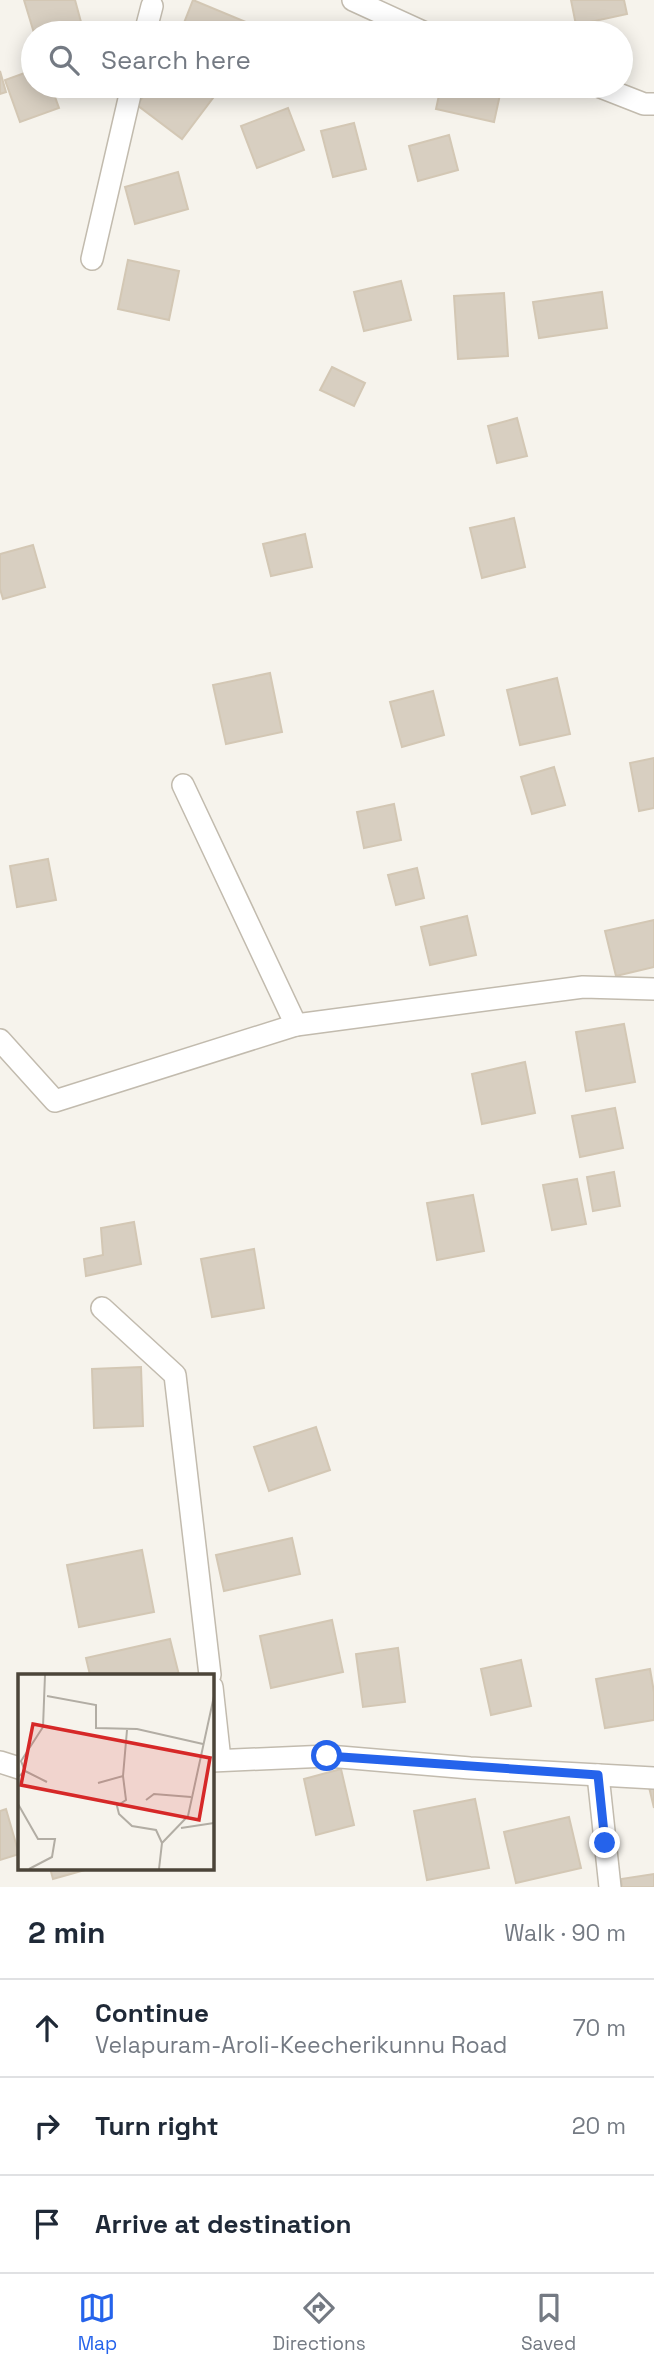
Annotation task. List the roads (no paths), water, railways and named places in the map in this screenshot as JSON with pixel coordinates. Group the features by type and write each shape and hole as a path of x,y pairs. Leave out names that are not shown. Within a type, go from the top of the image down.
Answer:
{"street":[{"path":"353,0 399,21"},
{"path":"147,21 151,2"},
{"path":"92,259 129,98"},
{"path":"629,98 644,104 654,104"},
{"path":"183,785 296,1025"},
{"path":"0,1040 55,1101 296,1025 583,987 654,989"},
{"path":"102,1308 175,1376 210,1674"},
{"path":"214,1724 216,1760 327,1756 654,1778"},
{"path":"0,1762 18,1768"},
{"path":"598,1775 610,1887"}]}
